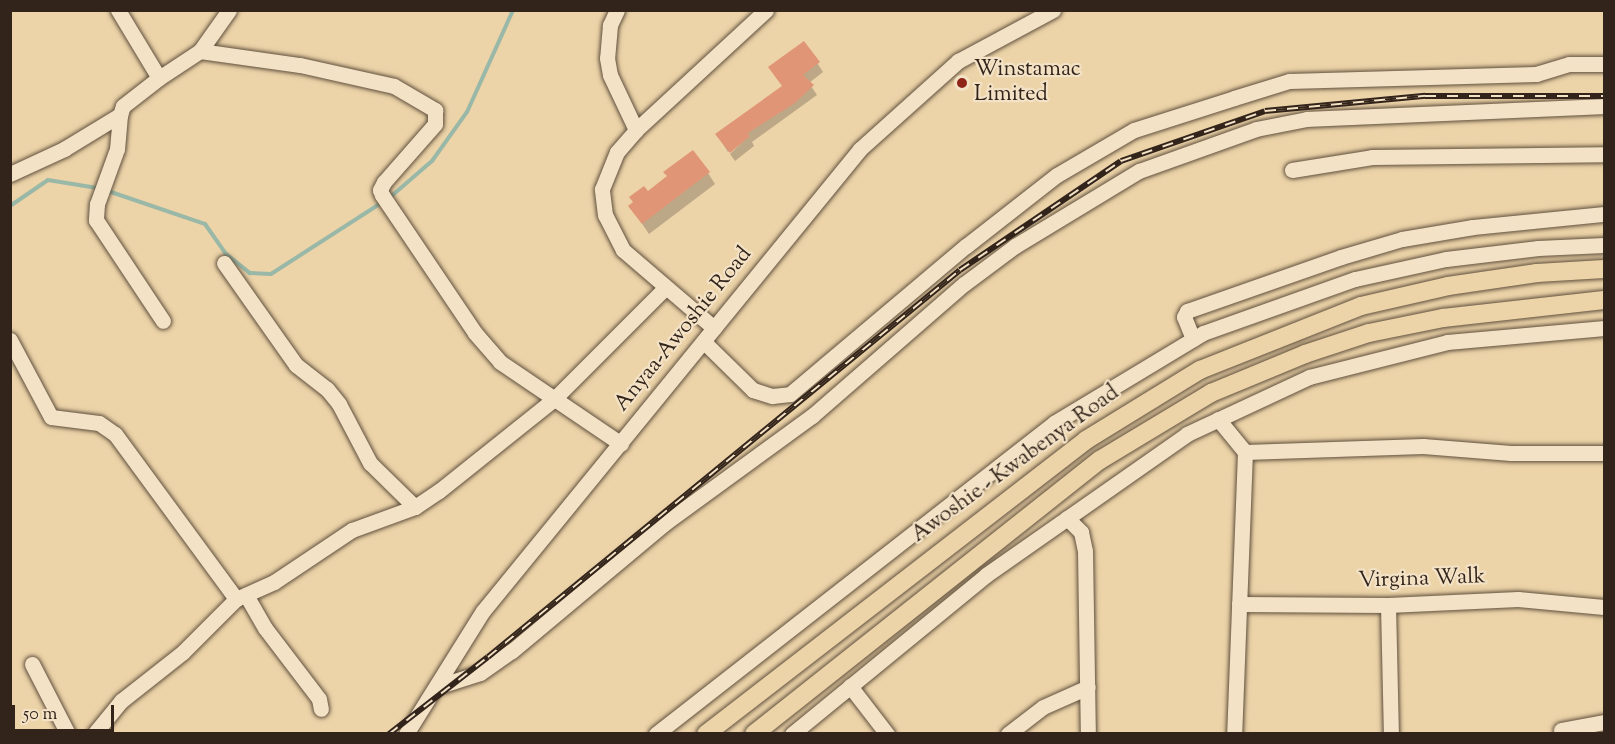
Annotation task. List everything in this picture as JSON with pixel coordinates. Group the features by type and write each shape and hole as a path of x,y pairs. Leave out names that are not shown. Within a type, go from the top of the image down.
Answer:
{"main road":[{"name":"Awoshie - Kwabenya Road","path":"706,734 823,639 1086,440 1140,404 1210,366 1361,306 1448,286 1537,273 1605,269"},
{"name":"Awoshie - Kwabenya Road","path":"754,734 1100,460 1211,393 1305,354 1368,333 1443,318 1605,300"},
{"path":"823,639 832,640 841,650 839,666"}],"street":[{"path":"118,10 159,78"},
{"path":"163,321 96,220 97,204 117,149 123,106 159,78 200,51 230,10"},
{"path":"617,10 610,26 607,58 610,75 636,130"},
{"path":"714,328 623,250 603,202 602,189 611,163 636,130 766,10"},
{"name":"Anyaa-Awoshie Road","path":"405,734 483,611 860,149 935,78 997,37 1053,10"},
{"path":"200,51 300,65 394,86 435,110 435,124 380,190 386,201 475,333 500,362 621,444"},
{"path":"704,342 753,390 772,396 790,394 966,246 1057,175 1134,130 1289,81 1536,74 1569,64 1605,64"},
{"path":"436,687 480,673 513,651 665,522 812,416 964,284 1064,214 1139,171 1245,133 1306,118 1605,106"},
{"path":"10,174 64,149 120,115"},
{"path":"1292,170 1372,157 1605,154"},
{"path":"1193,339 1184,317 1187,311 1341,257 1402,239 1473,227 1605,214"},
{"path":"656,734 1053,423 1193,339 1355,279 1446,259 1538,248 1605,245"},
{"path":"224,263 296,365 327,389 339,404 370,463 415,507"},
{"path":"94,734 121,701 183,652 241,597 352,530 415,507 553,400 666,288"},
{"path":"792,734 986,575 1187,434 1309,377 1447,342 1605,328"},
{"path":"10,340 51,417 99,423 115,434 319,699 321,709"},
{"path":"1218,419 1245,452 1234,734"},
{"path":"1245,452 1423,446 1511,453 1605,453"},
{"path":"1067,518 1081,532 1085,551 1088,734"},
{"name":"Virgina Walk","path":"1239,604 1388,605 1518,599 1605,607"},
{"path":"1388,605 1391,734"},
{"path":"32,664 68,734"},
{"path":"850,686 887,734"},
{"path":"1008,734 1042,707 1088,687"},
{"path":"1561,730 1605,722"}],"building":[{"path":"804,41 820,62 803,75 814,85 795,103 748,133 750,136 730,153 715,134 782,86 768,67"},
{"path":"693,150 710,172 642,224 628,206 633,202 629,197 644,186 648,191 667,176 663,172"}],"waterway":[{"path":"388,199 432,161 467,112 513,10"},
{"path":"10,206 48,180 97,188"},
{"path":"105,190 205,224 225,253 250,273 271,274 381,203"}],"railway":[{"path":"389,734 488,657 960,270 1121,161 1265,111 1425,96 1604,96"}],"place":[{"name":"Winstamac Limited","path":"962,83"}]}
